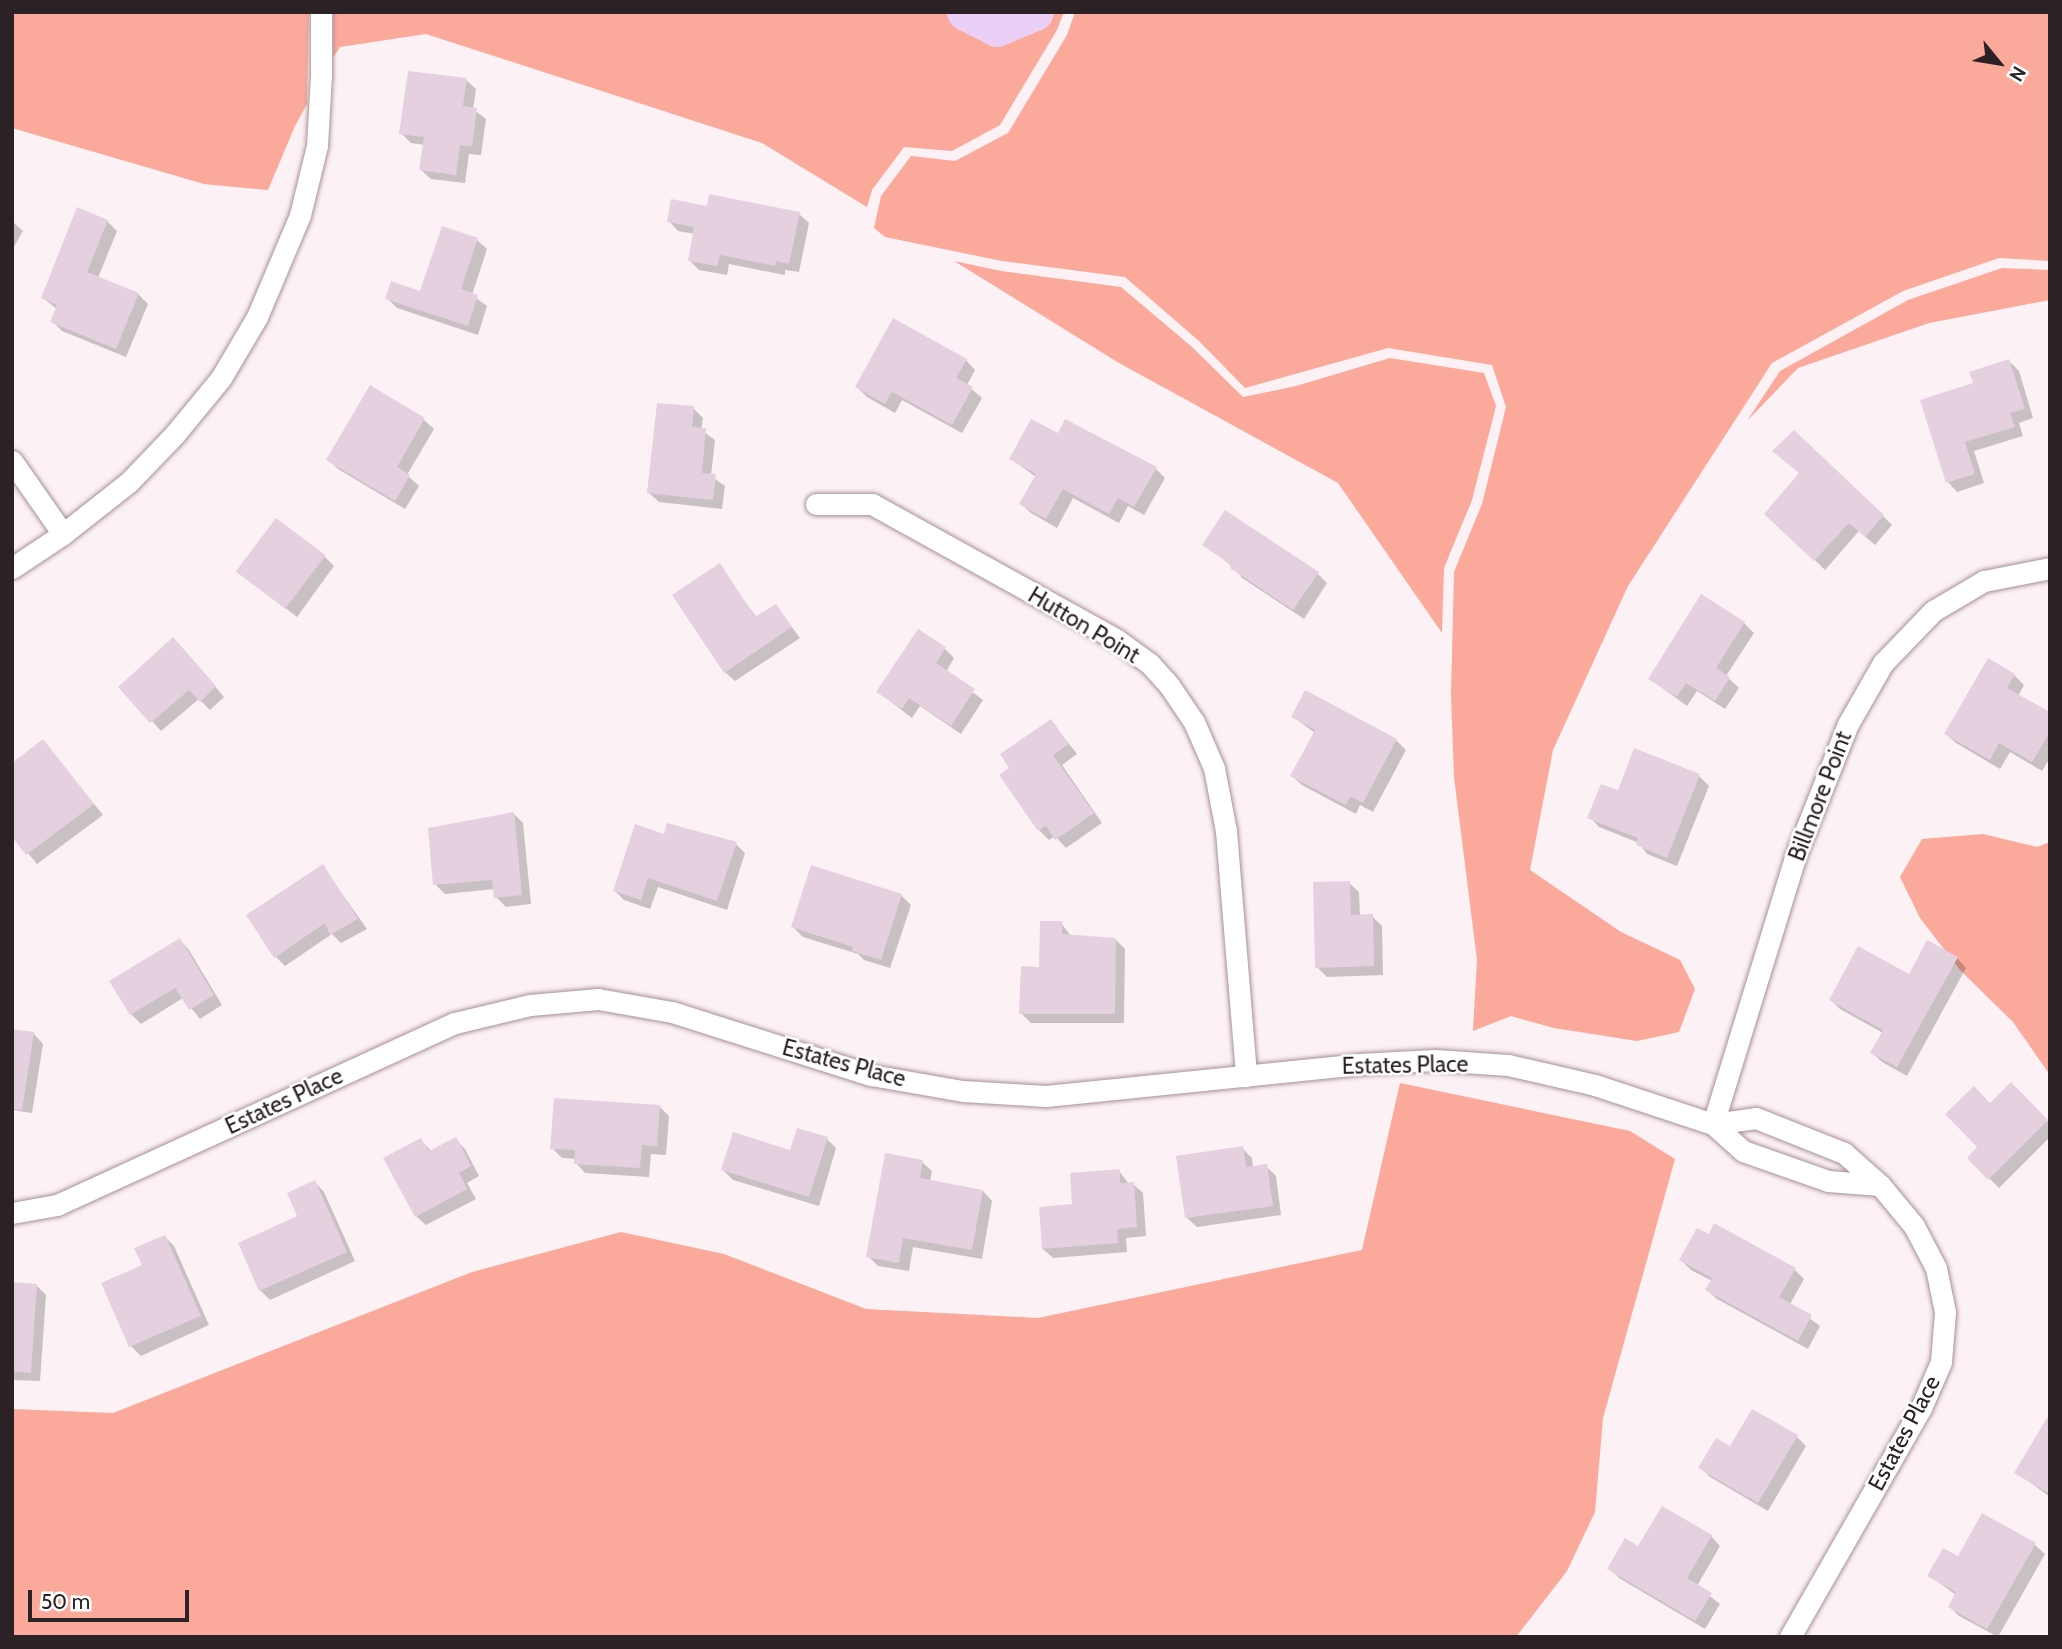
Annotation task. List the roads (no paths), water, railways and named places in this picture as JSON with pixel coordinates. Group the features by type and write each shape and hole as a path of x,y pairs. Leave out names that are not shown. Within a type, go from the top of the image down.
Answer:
{"street":[{"path":"12,568 63,534 129,482 175,434 221,378 257,317 300,215 317,146 321,12"},
{"path":"12,461 63,534"},
{"name":"Hutton Point","path":"816,504 872,504 1117,640 1150,664 1169,685 1195,722 1214,768 1226,831 1246,1076"},
{"name":"Billmore Point","path":"1713,1124 1795,857 1848,724 1883,663 1933,611 1984,581 2050,568"},
{"name":"Estates Place","path":"12,1213 57,1206 455,1023 530,1005 598,999 672,1012 871,1074 963,1091 1046,1096 1435,1059 1508,1065 1595,1085 1713,1124 1743,1150 1828,1181 1880,1185"},
{"name":"Estates Place","path":"1713,1124 1756,1118 1844,1153 1880,1185 1914,1226 1936,1268 1945,1312 1941,1362 1922,1408 1790,1637"}],"waterway":[{"path":"966,12 997,28 1035,12"}]}
